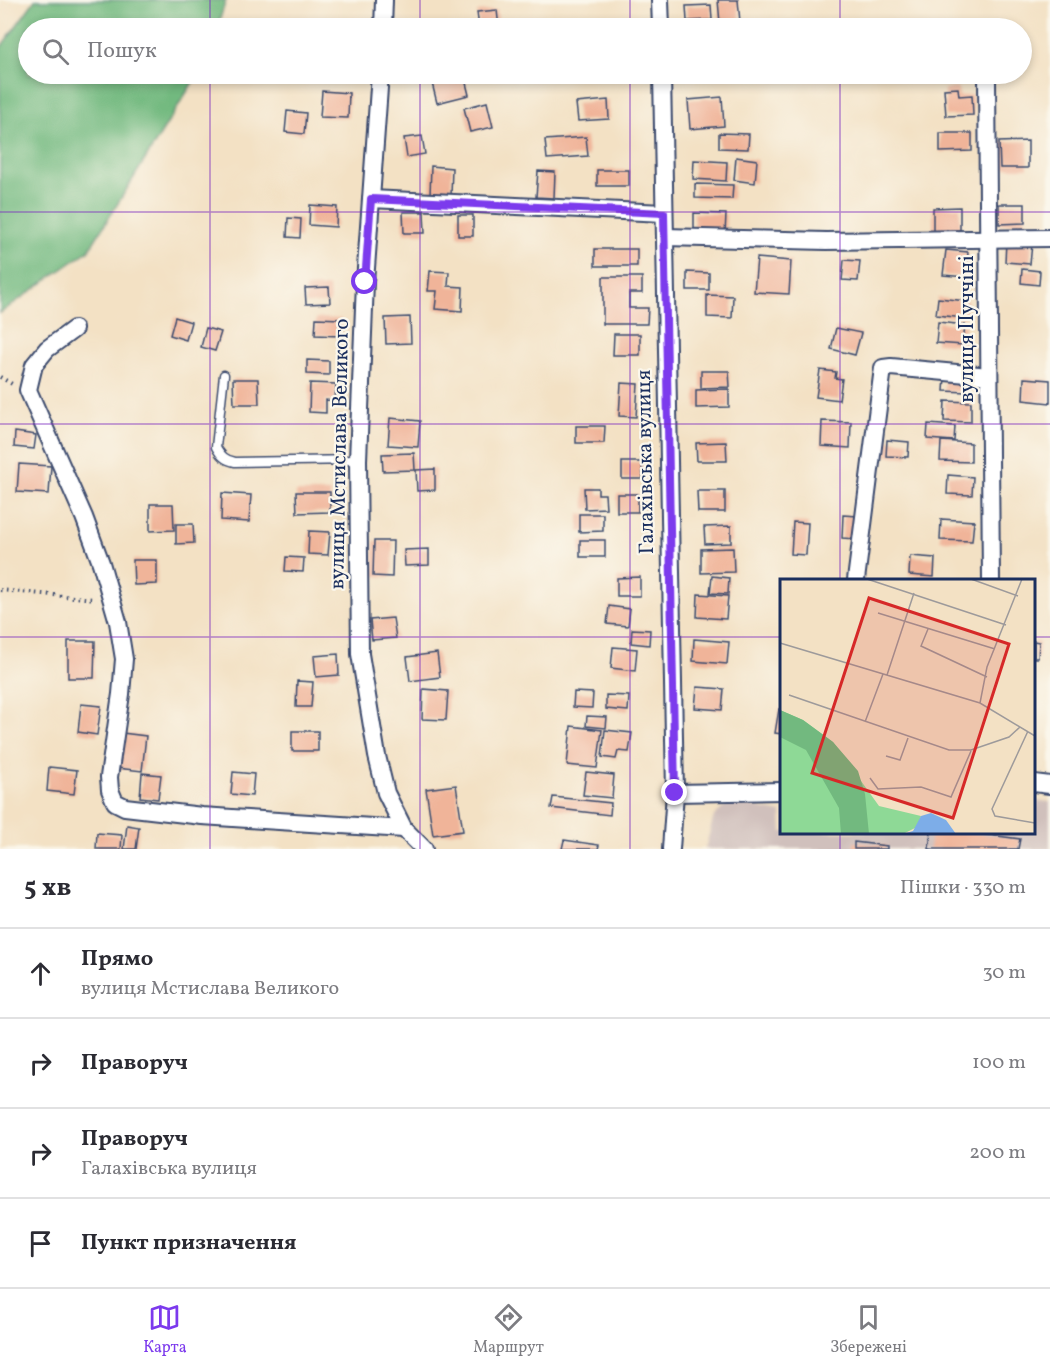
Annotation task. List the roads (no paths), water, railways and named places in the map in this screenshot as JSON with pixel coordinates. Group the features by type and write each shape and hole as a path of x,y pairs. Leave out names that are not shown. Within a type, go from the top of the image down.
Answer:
{"street":[{"path":"383,18 384,0"},
{"path":"660,0 661,18"},
{"name":"вулиця Мстислава Великого","path":"379,84 365,282 358,460 360,654 376,756 386,793 404,829 424,849"},
{"name":"Галахівська вулиця","path":"662,84 675,793 671,849"},
{"name":"вулиця Пуччіні","path":"987,84 992,579"},
{"path":"371,199 664,213"},
{"path":"665,237 826,242 1050,238"},
{"path":"74,329 47,349 34,365 28,390 84,517 113,601 124,659 122,694 109,777 110,790 115,802 124,807 202,816 404,829"},
{"path":"856,579 883,369 891,367 989,376"},
{"path":"1035,783 1050,785"},
{"path":"675,793 780,791"}],"lane":[{"path":"224,375 216,447 226,460 235,462 358,460"}]}
